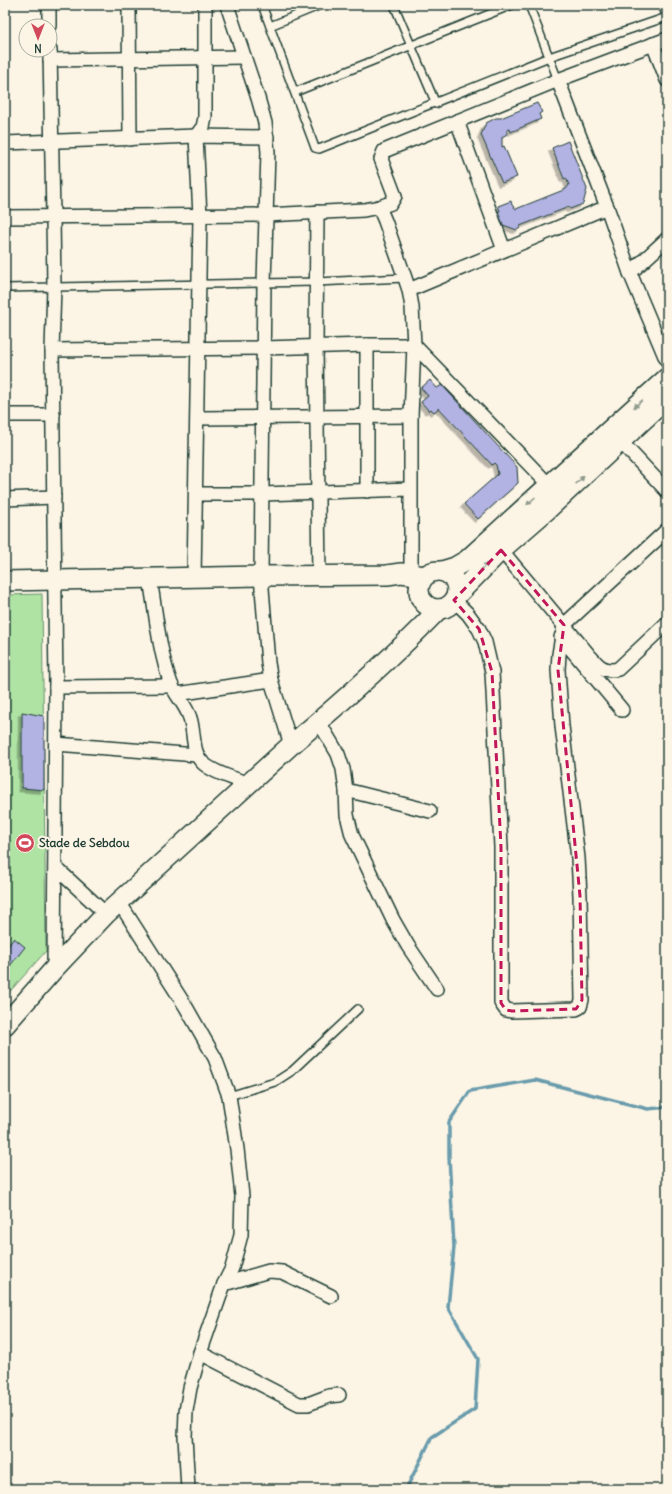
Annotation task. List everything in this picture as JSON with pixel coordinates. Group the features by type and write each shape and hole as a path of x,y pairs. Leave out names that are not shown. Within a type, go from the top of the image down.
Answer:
{"main road":[{"path":"439,600 420,585 426,574 455,566 467,560 667,378"},
{"path":"439,600 548,510 667,398"},
{"path":"5,581 426,574 453,577 456,583 423,615 420,628 319,722 291,745 112,908 54,969 5,1025"},
{"path":"387,575 392,581 406,589 439,600"}],"street":[{"path":"49,5 50,18"},
{"path":"128,5 130,139"},
{"path":"194,578 198,418 200,216 196,136 204,123 205,5"},
{"path":"227,5 258,98 267,137 268,152 264,283 261,576 264,635 271,680 291,745"},
{"path":"5,217 266,215 379,208 391,203 395,196 381,159 384,151 558,80 667,39"},
{"path":"653,44 667,80"},
{"path":"58,56 128,60 244,57"},
{"path":"50,58 54,287 52,415 56,687 56,868 54,969"},
{"path":"558,80 607,207 630,273 667,361"},
{"path":"457,121 504,250"},
{"path":"5,143 196,136 267,137"},
{"path":"407,284 504,250 607,207"},
{"path":"379,208 386,221 407,284 414,345 410,489 426,574"},
{"path":"317,212 316,347 319,576"},
{"path":"630,273 667,238"},
{"path":"367,345 367,491"},
{"path":"52,350 414,345 549,484"},
{"path":"5,415 52,415"},
{"path":"198,418 411,416"},
{"path":"621,442 667,491"},
{"path":"196,494 262,494 410,489"},
{"path":"5,498 54,497"},
{"path":"439,600 468,614 479,629 485,642 492,672 501,847 500,996 502,1006 506,1010 512,1011 580,1008 582,1005 578,858 562,726 558,670 563,631 667,530"},
{"path":"501,550 622,710"},
{"path":"150,579 162,652 174,690 183,702 190,719 197,754 203,763 212,769 248,784"},
{"path":"563,631 599,666 609,670 618,669 667,623"},
{"path":"56,687 174,690 271,680"},
{"path":"319,722 338,754 343,769 347,815 352,835 393,920 408,946 437,989"},
{"path":"56,744 197,754"},
{"path":"346,790 430,811"},
{"path":"56,868 112,908 186,1007 211,1052 228,1096 237,1149 242,1196 241,1235 232,1268 224,1284 200,1353 186,1411 185,1437 188,1489"},
{"path":"224,1284 269,1271 282,1272 331,1296"},
{"path":"200,1353 299,1404 308,1404 329,1396 340,1395"}],"lane":[{"path":"262,5 314,145 319,149 550,58 667,17 662,5"},
{"path":"270,26 321,5"},
{"path":"394,5 436,104"},
{"path":"295,92 512,5"},
{"path":"529,5 558,80"},
{"path":"5,288 316,282 407,284"},
{"path":"228,1096 275,1082 292,1071 358,1009"}],"highlighted area":[{"path":"501,550 564,625 558,670 580,896 582,1000 576,1009 512,1011 506,1010 501,1003 501,847 492,672 479,629 454,600"}],"green space":[{"name":"Stade de Sebdou","path":"42,594 46,951 5,997 5,595"}],"building":[{"path":"537,103 542,112 539,114 541,119 511,132 510,129 507,130 507,134 502,137 502,147 504,146 517,177 502,183 481,135 486,123"},
{"path":"568,141 587,189 583,204 570,209 569,207 520,226 517,230 503,225 498,212 500,211 498,206 511,201 512,205 516,209 566,189 569,185 566,178 564,179 552,148"},
{"path":"430,380 437,388 442,385 517,467 518,483 478,519 464,504 498,474 496,465 494,463 492,465 439,408 434,412 431,409 429,411 421,402 428,396 421,388"},
{"path":"22,712 44,716 44,790 22,788"},
{"path":"14,938 25,947 5,972 5,950"}],"waterway":[{"path":"406,1489 432,1437 475,1409 478,1359 448,1307 454,1247 449,1157 449,1122 470,1091 535,1080 648,1109 667,1107"}],"place":[{"name":"Stade de Sebdou","path":"25,843"}]}
